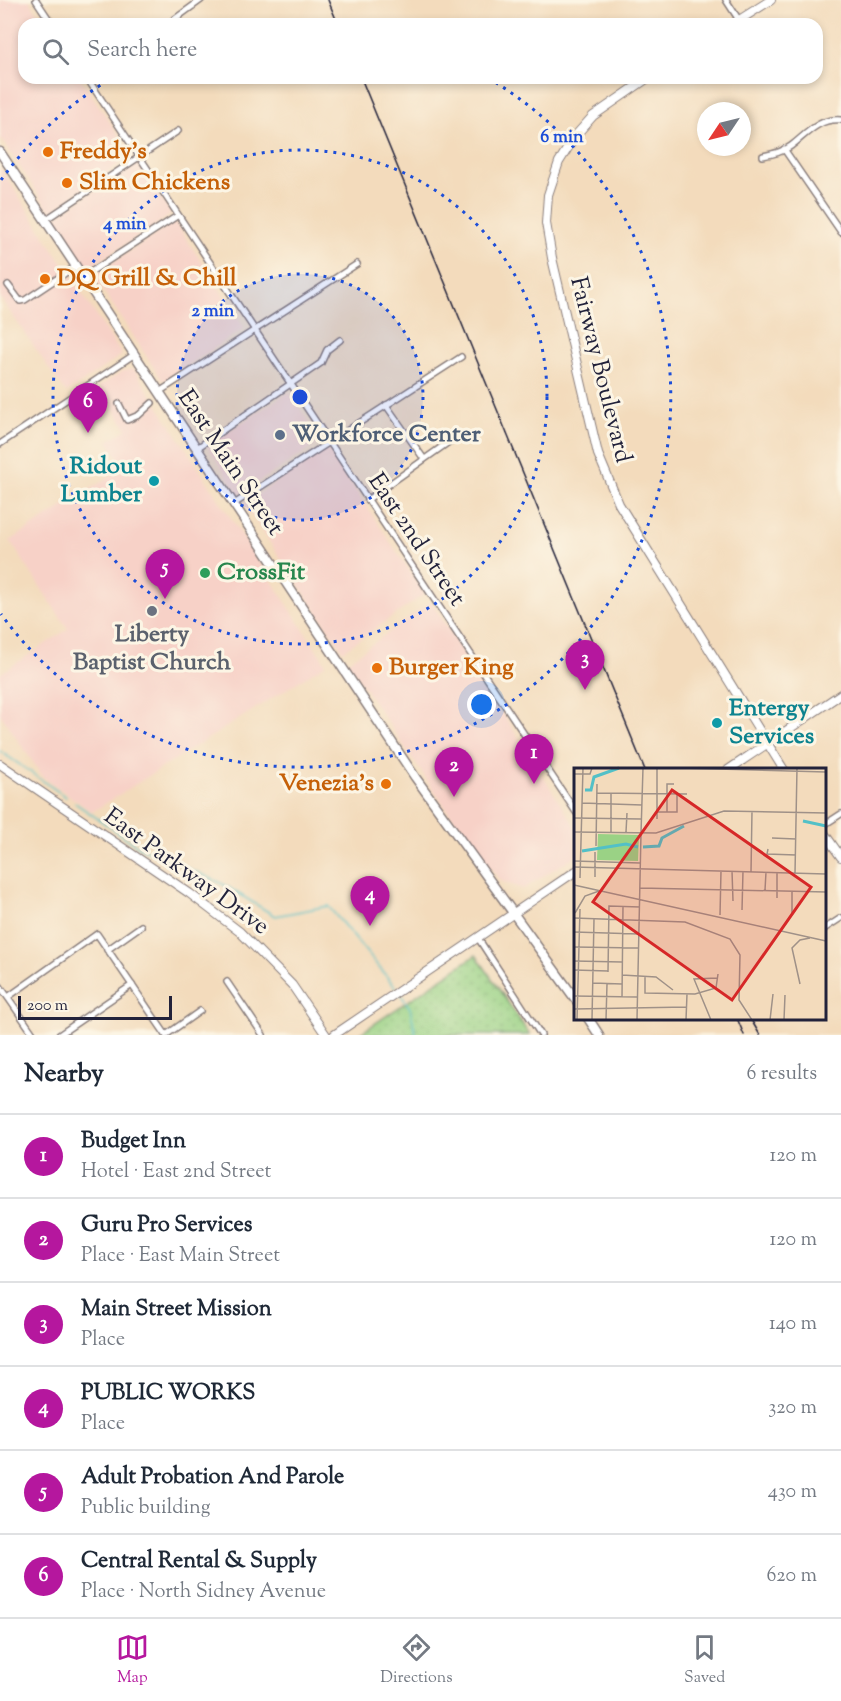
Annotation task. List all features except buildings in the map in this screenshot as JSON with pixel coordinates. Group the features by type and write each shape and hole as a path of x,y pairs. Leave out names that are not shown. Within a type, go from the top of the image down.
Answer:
{"main road":[{"name":"East Main Street","path":"0,152 415,777 512,915 574,997"},
{"path":"589,1020 599,1035"}],"street":[{"path":"36,0 48,18"},
{"path":"176,18 201,0"},
{"path":"726,0 734,18"},
{"path":"742,18 771,0"},
{"name":"East 2nd Street","path":"91,84 290,386 574,809"},
{"name":"Fairway Boulevard","path":"639,84 593,116 576,135 559,162 548,195 546,223 552,258 597,454 619,504 783,768"},
{"path":"763,156 784,149 815,125 840,120"},
{"path":"45,220 178,131"},
{"path":"784,149 841,232"},
{"path":"83,277 177,216"},
{"path":"159,392 357,264"},
{"path":"8,285 20,301 25,300 76,266"},
{"path":"197,448 290,386 294,379 321,363 327,350 340,340"},
{"path":"0,444 135,354"},
{"path":"234,504 462,357"},
{"path":"119,404 127,420 139,415 152,403"},
{"path":"386,405 424,459"},
{"path":"367,500 453,439"},
{"path":"731,768 840,697"},
{"name":"East Parkway Drive","path":"0,764 189,893 240,932 292,984 326,1035"},
{"path":"826,824 841,814"},
{"path":"826,834 841,857"},
{"path":"334,1035 574,872"},
{"path":"826,928 841,918"},
{"path":"107,950 141,926"},
{"path":"8,996 97,934 166,1035 200,1011"},
{"path":"478,938 541,1035"},
{"path":"227,982 262,1035"},
{"path":"59,1035 132,985"},
{"path":"0,986 34,1035"}],"shaded area":[{"path":"0,0 29,0 41,18 18,18 18,84 84,84 132,155 52,211 48,209 0,137"},
{"path":"136,164 171,213 89,268 86,267 55,220 56,216"},
{"path":"0,167 122,355 66,393 0,297"},
{"path":"176,223 245,328 166,380 162,380 95,278 97,273 171,224"},
{"path":"134,369 326,664 92,812 43,777 0,714 0,674 68,629 10,541 125,467 108,441 127,429 99,387 123,371"},
{"path":"289,392 321,441 239,495 207,445"},
{"path":"325,449 329,450 425,594 343,651 244,504"},
{"path":"431,602 574,824 574,857 523,889 501,881 466,838 347,662"}],"green space":[{"path":"476,955 530,1035 358,1035"}],"waterway":[{"path":"0,751 66,797"},
{"path":"75,803 139,847 221,883 275,916 328,906 397,989"},
{"path":"400,993 410,1008 416,1035"}],"railway":[{"path":"328,0 336,18"},
{"path":"363,84 644,768"},
{"path":"738,1020 744,1035"},
{"path":"751,1020 760,1035"}],"place":[{"name":"Freddy's","path":"48,152"},
{"name":"Slim Chickens","path":"67,183"},
{"name":"DQ Grill & Chill","path":"45,279"},
{"name":"Central Rental & Supply","path":"88,433"},
{"name":"Workforce Center","path":"280,435"},
{"name":"Ridout Lumber","path":"154,481"},
{"name":"CrossFit","path":"205,573"},
{"name":"Adult Probation And Parole","path":"165,599"},
{"name":"Liberty Baptist Church","path":"152,611"},
{"name":"Burger King","path":"377,668"},
{"name":"Main Street Mission","path":"585,690"},
{"name":"Entergy Services","path":"717,723"},
{"name":"Venezia's","path":"386,784"},
{"name":"Budget Inn","path":"534,784"},
{"name":"Guru Pro Services","path":"454,797"},
{"name":"PUBLIC WORKS","path":"370,926"}]}
